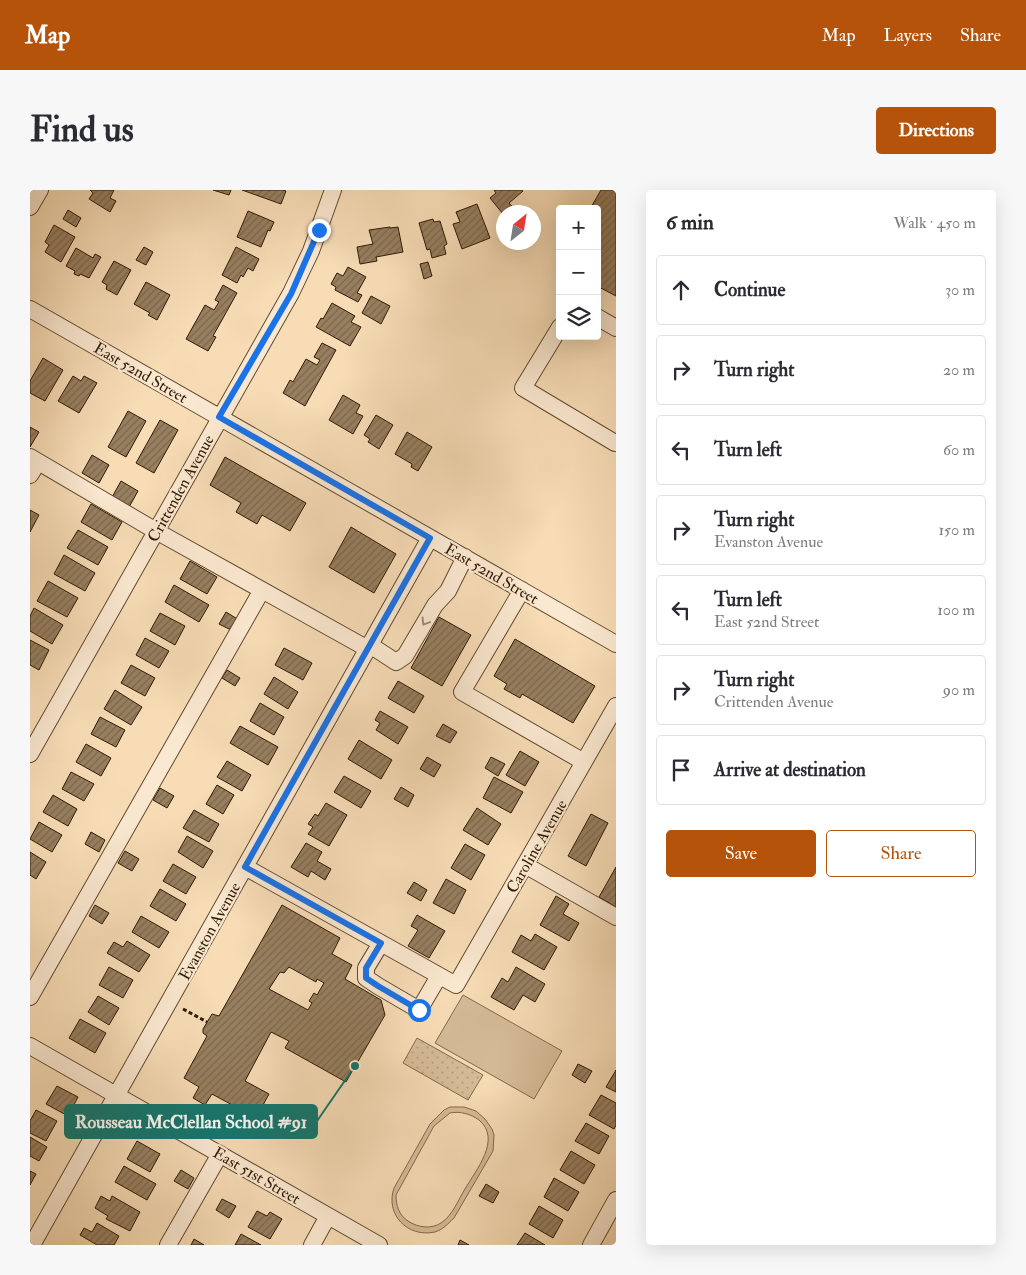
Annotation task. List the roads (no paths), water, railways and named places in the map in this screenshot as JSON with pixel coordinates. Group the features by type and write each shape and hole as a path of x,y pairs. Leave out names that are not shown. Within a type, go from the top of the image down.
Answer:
{"street":[{"path":"30,207 40,190"},
{"name":"Crittenden Avenue","path":"30,754 298,279 333,190"},
{"name":"East 52nd Street","path":"30,309 616,644"},
{"path":"601,319 616,328"},
{"path":"556,334 523,388 615,443"},
{"path":"33,465 156,530 396,662 405,656 435,605 448,591 464,557"},
{"name":"Evanston Avenue","path":"32,1245 430,538"},
{"path":"30,997 262,590"},
{"path":"522,590 462,692 584,762"},
{"name":"Caroline Avenue","path":"439,976 456,985 616,706"},
{"path":"525,865 616,917"},
{"path":"245,867 381,943 439,976 419,1010 366,978 366,968 381,943"},
{"name":"East 51st Street","path":"30,1046 379,1245"},
{"path":"168,1245 220,1154"},
{"path":"591,1245 616,1200"},
{"path":"312,1245 328,1216"}],"place":[{"name":"Rousseau McClellan School #91","path":"355,1066"}]}
